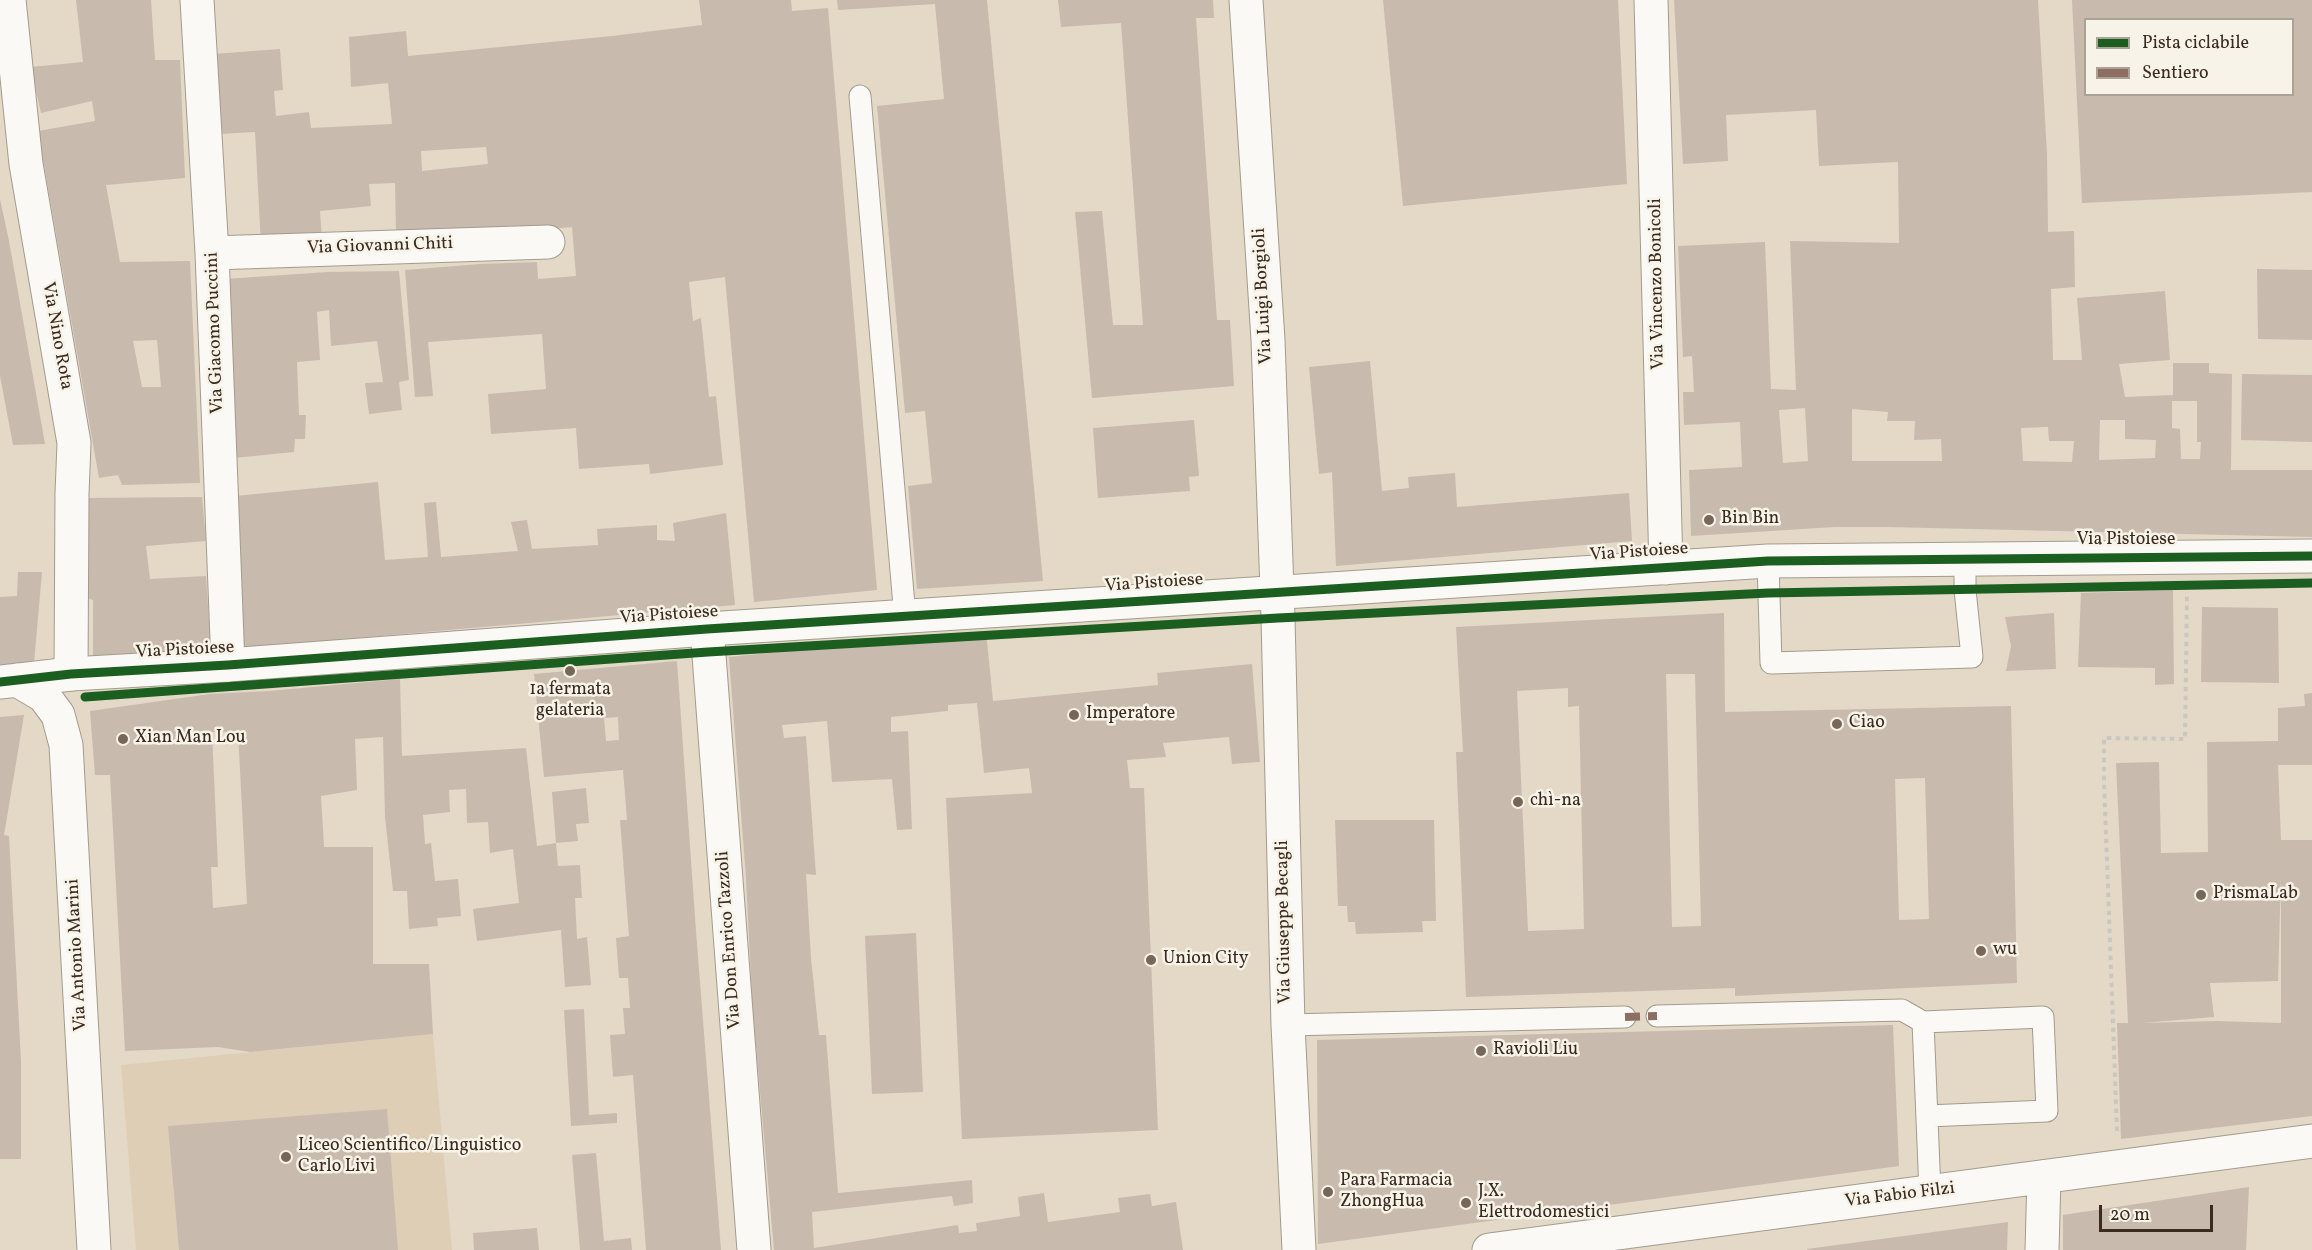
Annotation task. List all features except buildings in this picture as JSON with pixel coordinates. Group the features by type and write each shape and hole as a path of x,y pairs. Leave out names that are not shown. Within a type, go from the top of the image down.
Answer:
{"street":[{"name":"Via Nino Rota","path":"9,0 26,164 74,443 71,674"},
{"name":"Via Giacomo Puccini","path":"197,0 213,253 228,665"},
{"name":"Via Luigi Borgioli","path":"1246,0 1268,340 1276,593"},
{"name":"Via Vincenzo Bonicoli","path":"1651,0 1666,568"},
{"name":"Via Giovanni Chiti","path":"213,253 548,242"},
{"name":"Via Pistoiese","path":"8,681 71,674 228,665 707,629 1768,561 2312,556"},
{"name":"Via Giuseppe Becagli","path":"1276,593 1288,1025 1299,1250"},
{"name":"Via Don Enrico Tazzoli","path":"707,629 754,1250"},
{"name":"Via Antonio Marini","path":"8,681 44,696 58,715 66,745 94,1250"},
{"name":"Via Fabio Filzi","path":"1489,1250 2312,1141"},
{"path":"2042,1250 2044,1177"}],"lane":[{"path":"860,96 905,617"},
{"path":"1768,561 1771,663 1972,657 1965,590 1965,558"},
{"path":"1657,1016 1902,1010 1923,1022 2043,1017 2047,1111 1927,1116"},
{"path":"1288,1025 1625,1017"},
{"path":"1923,1022 1930,1192"}],"path":[{"path":"2118,1167 2104,738 2185,739 2187,585"},
{"path":"2175,586 2198,585"}],"shaded area":[{"name":"Liceo Scientifico/Linguistico Carlo Livi","path":"433,1034 452,1250 136,1250 121,1065"}],"marked path":[{"path":"1625,1017 1657,1016"}],"cycle path":[{"path":"0,682 71,674 228,665 707,629 1768,561 2312,556"},
{"path":"85,697 708,652 1278,618 1768,593 2312,583"}],"place":[{"name":"Bin Bin","path":"1709,520"},
{"name":"1a fermata gelateria","path":"570,671"},
{"name":"Imperatore","path":"1074,715"},
{"name":"Ciao","path":"1837,724"},
{"name":"Xian Man Lou","path":"123,739"},
{"name":"chì-na","path":"1518,802"},
{"name":"PrismaLab","path":"2201,895"},
{"name":"wu","path":"1981,951"},
{"name":"Union City","path":"1151,960"},
{"name":"Ravioli Liu","path":"1481,1051"},
{"name":"Liceo Scientifico/Linguistico Carlo Livi","path":"286,1157"},
{"name":"Para Farmacia ZhongHua","path":"1328,1192"},
{"name":"J.X. Elettrodomestici","path":"1466,1203"}]}
